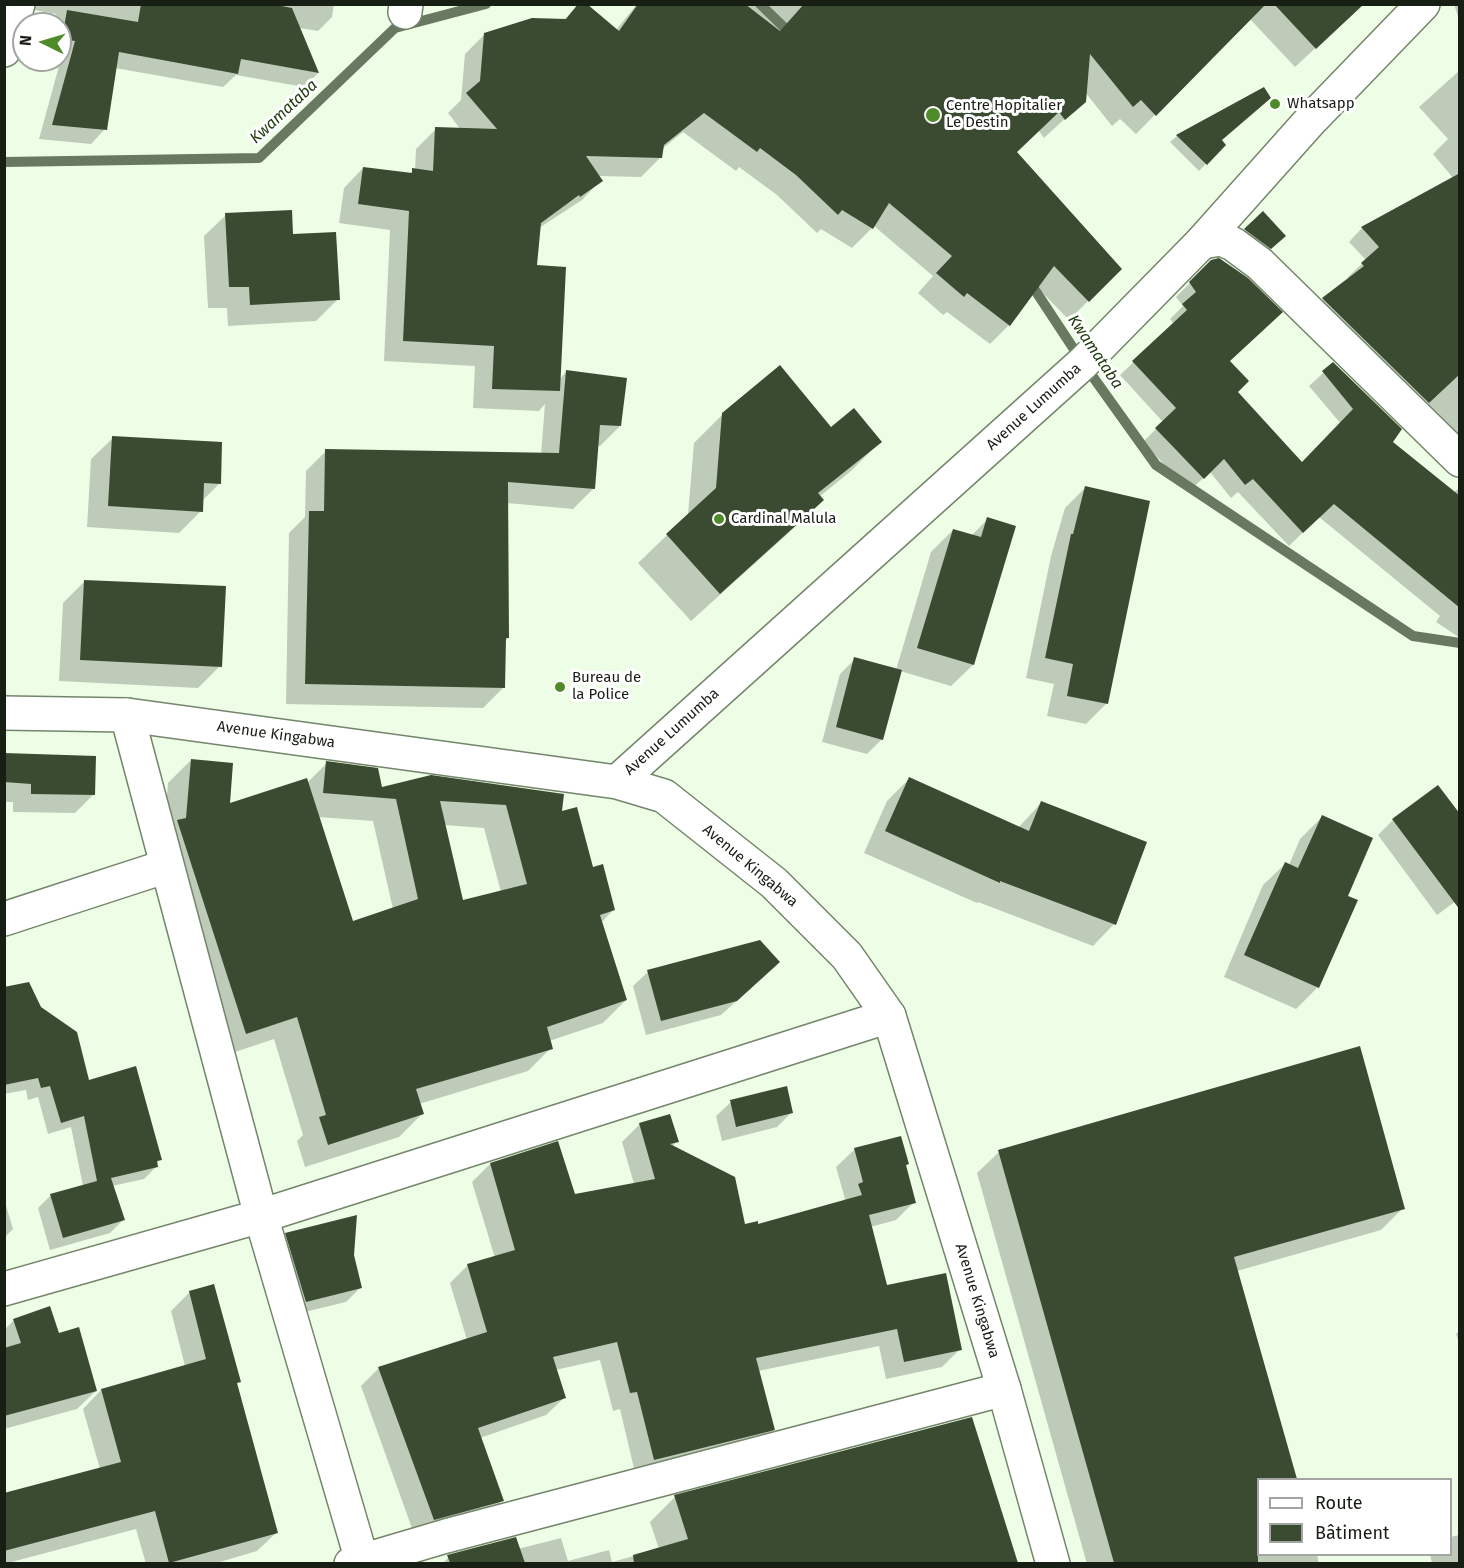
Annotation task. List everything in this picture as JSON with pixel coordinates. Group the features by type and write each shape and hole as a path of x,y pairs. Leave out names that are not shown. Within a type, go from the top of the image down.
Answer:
{"street":[{"path":"4,50 18,4"},
{"name":"Avenue Lumumba","path":"617,782 1083,363 1202,242 1311,121 1423,4"},
{"path":"1202,242 1221,239 1233,244 1260,264 1460,460"},
{"name":"Avenue Kingabwa","path":"4,713 127,715 617,782 664,796 774,883 847,956 889,1016 1004,1389 1053,1563"},
{"path":"127,715 261,1216 358,1562 446,1536 1004,1389"},
{"path":"4,919 167,866"},
{"path":"4,1289 261,1216 889,1016"}],"building":[{"path":"141,4 271,4 292,8 319,73 241,59 238,74 119,52 107,130 52,125 67,72 72,72 72,52 75,41 72,41 72,12 67,12 67,10 138,22"},
{"path":"578,4 587,4 619,31 638,4 745,4 780,31 804,4 1266,4 1156,116 1141,100 1133,107 1090,54 1086,102 1065,120 1059,112 1017,152 1122,269 1089,302 1054,266 1010,326 967,293 964,297 936,273 952,256 889,203 873,229 842,210 838,215 796,175 760,148 757,152 704,113 664,145 662,158 586,156 603,181 580,197 579,195 541,223 537,265 566,267 560,391 492,389 494,346 403,341 409,211 358,204 363,167 412,173 412,168 433,171 435,127 497,129 466,93 480,81 484,33 532,18 566,19"},
{"path":"1274,4 1364,4 1316,49"},
{"path":"1264,87 1271,98 1222,140 1226,145 1207,165 1176,135"},
{"path":"1460,173 1460,374 1429,403 1322,298 1364,266 1361,263 1379,247 1361,227"},
{"path":"292,210 293,234 336,232 340,300 250,305 249,287 229,287 225,213"},
{"path":"1263,211 1286,236 1271,249 1244,229"},
{"path":"1219,258 1248,278 1283,312 1230,361 1249,381 1238,392 1302,462 1353,409 1322,371 1333,362 1402,429 1393,442 1460,496 1460,608 1334,504 1303,533 1253,479 1245,485 1224,459 1204,479 1155,428 1176,408 1132,361 1187,310 1182,304 1196,292 1189,282 1211,260"},
{"path":"780,365 831,427 854,408 882,442 818,493 824,500 720,594 666,534 716,488 722,413"},
{"path":"566,370 627,378 621,426 600,425 595,489 508,482 509,638 506,638 505,688 305,684 309,511 324,511 325,449 559,453"},
{"path":"112,436 222,442 221,484 204,483 203,512 108,506"},
{"path":"1085,486 1150,501 1108,704 1067,696 1073,664 1045,658 1071,534 1073,534"},
{"path":"987,517 1016,526 974,665 917,648 953,529 981,537"},
{"path":"84,580 226,586 222,667 80,660"},
{"path":"854,657 902,670 883,740 836,727"},
{"path":"4,753 96,756 95,795 31,794 31,784 4,782"},
{"path":"191,759 233,763 230,803 307,778 353,921 418,899 396,799 323,793 326,761 378,768 382,787 431,775 564,794 562,811 577,807 593,867 603,864 615,910 600,915 627,1000 547,1027 553,1049 416,1089 424,1114 328,1145 319,1117 326,1115 297,1017 246,1034 177,820 186,818","holes":["440,801 506,805 527,884 463,900"]},
{"path":"909,777 1029,831 1041,801 1147,842 1116,925 1000,881 1000,883 885,831"},
{"path":"1438,785 1460,814 1460,910 1392,819"},
{"path":"1322,815 1373,838 1348,896 1358,900 1319,988 1244,955 1285,862 1298,868"},
{"path":"760,940 780,962 737,1001 661,1021 647,970"},
{"path":"29,982 41,1007 77,1032 89,1080 136,1066 162,1160 157,1161 158,1167 111,1178 125,1220 63,1238 50,1194 97,1181 84,1116 61,1123 50,1086 41,1088 38,1078 4,1085 4,987"},
{"path":"1360,1046 1405,1209 1234,1257 1297,1478 1257,1478 1258,1563 1114,1563 998,1150"},
{"path":"787,1086 793,1113 736,1127 730,1100"},
{"path":"670,1114 679,1142 670,1144 735,1177 745,1224 758,1221 758,1224 862,1195 858,1184 863,1182 854,1148 901,1136 916,1203 869,1215 887,1285 946,1273 962,1350 904,1362 897,1329 756,1358 775,1430 654,1460 637,1392 630,1393 617,1342 553,1357 566,1398 478,1428 504,1501 434,1520 378,1367 487,1332 467,1264 515,1250 490,1163 558,1141 575,1194 655,1179 639,1123"},
{"path":"357,1215 354,1255 362,1288 306,1302 285,1233"},
{"path":"214,1284 241,1382 237,1383 278,1533 169,1563 155,1511 4,1551 4,1493 121,1462 101,1389 206,1359 189,1291"},
{"path":"50,1306 59,1333 79,1327 97,1391 4,1416 4,1348 21,1343 13,1319"},
{"path":"972,1417 1018,1563 634,1563 633,1555 688,1539 674,1495"},
{"path":"516,1537 525,1563 450,1563 447,1555"}],"waterway":[{"name":"Kwamataba","path":"4,162 259,158 395,28 486,4"},
{"name":"Kwamataba","path":"760,4 792,35"},
{"name":"Kwamataba","path":"1029,281 1083,363 1156,465 1413,636 1460,643"}],"place":[{"name":"Whatsapp","path":"1275,104"},
{"name":"Centre Hopitalier Le Destin","path":"933,115"},
{"name":"Cardinal Malula","path":"719,519"},
{"name":"Bureau de la Police","path":"560,687"}]}
